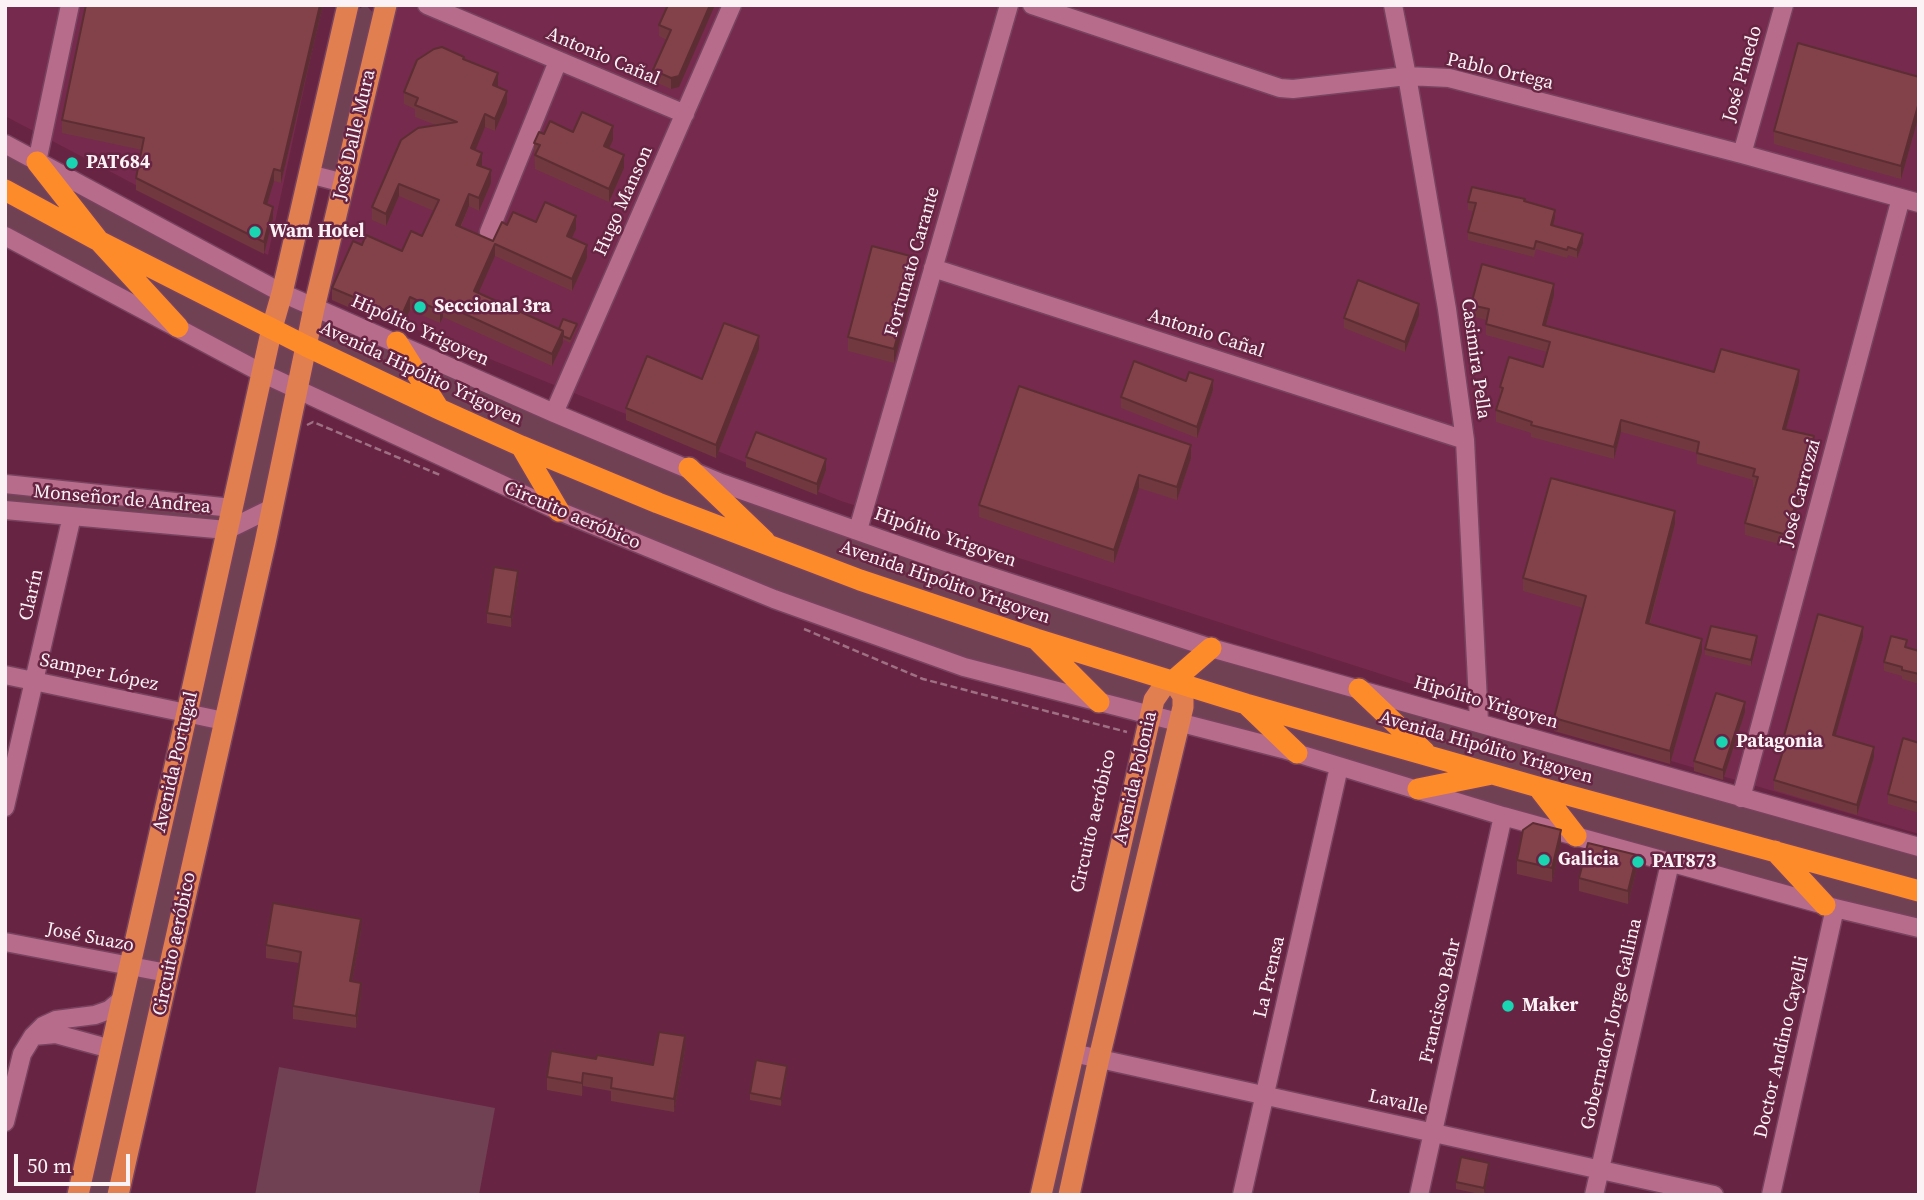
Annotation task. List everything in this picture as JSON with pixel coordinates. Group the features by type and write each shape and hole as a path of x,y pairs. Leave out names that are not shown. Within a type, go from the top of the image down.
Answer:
{"highway":[{"path":"37,162 99,241 178,327"},
{"name":"Avenida Hipólito Yrigoyen","path":"5,190 306,346 439,409 658,503 860,580 1036,639 1246,704 1919,891"},
{"path":"397,342 439,409"},
{"path":"521,446 559,511"},
{"path":"690,468 771,547"},
{"path":"1036,639 1099,702"},
{"path":"1173,681 1211,648"},
{"path":"1359,689 1430,755"},
{"path":"1246,704 1297,753"},
{"path":"1418,789 1494,774"},
{"path":"1538,787 1576,836"},
{"path":"1775,851 1830,906"}],"main road":[{"name":"José Dalle Mura","path":"272,328 348,5"},
{"name":"José Dalle Mura","path":"306,346 386,5"},
{"name":"Avenida Portugal","path":"78,1195 272,328"},
{"name":"Avenida Portugal","path":"118,1195 306,346"},
{"name":"Avenida Polonia","path":"1041,1195 1150,715 1156,694 1173,681 1184,701 1069,1195"}],"street":[{"path":"37,162 70,5"},
{"name":"Antonio Cañal","path":"427,5 685,114"},
{"name":"Hugo Manson","path":"554,413 732,5"},
{"name":"Fortunato Carante","path":"858,530 1009,5"},
{"name":"Pablo Ortega","path":"1032,5 1280,88 1293,89 1407,76 1449,78 1910,200"},
{"name":"Casimira Pella","path":"1393,5 1447,309 1465,440 1479,722"},
{"name":"José Pinedo","path":"1742,154 1784,5"},
{"path":"489,232 558,61"},
{"name":"Hipólito Yrigoyen","path":"5,144 282,293 721,483 943,561 1211,648 1919,847"},
{"path":"309,174 344,183"},
{"name":"José Carrozzi","path":"1741,798 1910,200"},
{"path":"5,236 262,373 559,511 774,598 964,667 1297,753 1503,816 1919,928"},
{"name":"Antonio Cañal","path":"933,268 1465,440"},
{"name":"Monseñor de Andrea","path":"5,484 232,508"},
{"name":"Monseñor de Andrea","path":"5,510 227,530 272,508"},
{"name":"Clarín","path":"5,807 72,516"},
{"name":"Samper López","path":"5,675 225,721"},
{"name":"La Prensa","path":"1242,1195 1339,767"},
{"name":"Francisco Behr","path":"1419,1195 1503,816"},
{"name":"Gobernador Jorge Gallina","path":"1594,1195 1671,863"},
{"name":"Doctor Andino Cayelli","path":"1771,1195 1830,906"},
{"name":"José Suazo","path":"5,942 167,973"},
{"path":"5,1122 22,1054 33,1036 43,1026 56,1020 95,1016 122,999"},
{"path":"33,1036 56,1034 111,1049"},
{"name":"Lavalle","path":"1073,1053 1714,1195"}],"path":[{"path":"302,428 313,422 440,476"},
{"name":"Circuito aeróbico","path":"796,625 923,679 1128,732"}],"shaded area":[{"path":"5,5 322,5 268,255 5,116"},
{"path":"366,5 375,15 338,168 328,173 323,167 325,153 355,11"},
{"path":"397,5 1919,5 1919,834 1437,692 841,501 339,298 331,282"},
{"path":"5,144 282,293 554,413 943,561 1919,847 1919,928 1179,722 1069,1195 1041,1195 1150,715 1099,702 774,599 297,389 118,1195 78,1195 227,531 5,510 5,484 232,508 262,373 5,236"},
{"path":"279,1067 495,1108 479,1195 255,1195"}],"building":[{"path":"86,5 320,5 281,171 274,169 264,203 273,207 264,242 136,178 144,138 62,120"},
{"path":"668,5 710,5 679,76 671,78 653,70 671,30 659,25"},
{"path":"1798,43 1919,77 1919,102 1901,166 1774,131"},
{"path":"442,47 498,73 493,85 507,91 495,119 485,114 471,148 482,153 477,165 491,170 479,198 469,194 456,225 493,241 502,222 507,225 513,212 536,222 545,202 576,216 567,236 587,245 572,279 495,244 474,291 563,331 552,354 443,304 440,311 410,297 401,317 332,288 353,241 362,245 366,235 402,251 411,231 422,236 439,200 399,184 386,214 372,207 401,140 418,128 457,122 415,105 418,98 404,92 417,60"},
{"path":"582,112 613,126 604,146 624,155 609,189 535,155 540,145 534,143 539,132 544,134 550,121 573,132"},
{"path":"1472,187 1525,199 1524,201 1555,210 1551,225 1583,234 1577,250 1568,247 1567,250 1536,241 1534,249 1468,232 1476,203 1468,202"},
{"path":"872,246 918,258 894,349 848,337"},
{"path":"1482,264 1554,284 1543,325 1714,372 1721,349 1799,370 1783,429 1814,436 1808,462 1810,463 1787,535 1745,523 1758,477 1753,476 1755,469 1697,453 1699,442 1621,420 1614,447 1531,425 1532,422 1496,410 1509,357 1543,367 1550,342 1486,324 1489,309 1471,305"},
{"path":"1358,280 1419,304 1405,342 1344,318"},
{"path":"563,319 577,324 570,339 563,336 563,331 559,329"},
{"path":"724,323 759,336 716,445 626,408 647,356 702,379"},
{"path":"1134,361 1186,381 1189,372 1213,380 1197,427 1121,397"},
{"path":"1019,386 1191,445 1177,487 1139,475 1114,550 979,505"},
{"path":"756,432 826,459 817,484 746,457"},
{"path":"1551,478 1675,511 1646,623 1702,639 1670,751 1554,718 1586,596 1523,578"},
{"path":"494,567 518,571 511,617 487,613"},
{"path":"1818,614 1863,627 1833,735 1874,747 1857,805 1774,780"},
{"path":"1711,626 1757,636 1751,660 1705,649"},
{"path":"1891,636 1907,640 1905,647 1919,651 1919,674 1884,662"},
{"path":"1716,693 1745,702 1723,770 1694,761"},
{"path":"1903,738 1919,743 1919,803 1888,794"},
{"path":"1533,823 1561,830 1552,868 1517,860 1523,830"},
{"path":"1588,843 1637,855 1628,891 1579,878"},
{"path":"273,903 361,919 350,981 361,983 356,1016 293,1006 301,952 266,945"},
{"path":"659,1032 685,1036 674,1099 611,1088 612,1078 583,1073 582,1083 547,1077 551,1051 596,1059 597,1055 653,1065"},
{"path":"756,1060 787,1066 781,1099 750,1093"},
{"path":"1461,1157 1489,1163 1484,1188 1456,1182"}],"place":[{"name":"PAT684","path":"72,163"},
{"name":"Wam Hotel","path":"255,232"},
{"name":"Seccional 3ra","path":"420,307"},
{"name":"Patagonia","path":"1722,742"},
{"name":"Galicia","path":"1544,860"},
{"name":"PAT873","path":"1638,862"},
{"name":"Maker","path":"1508,1006"}]}
